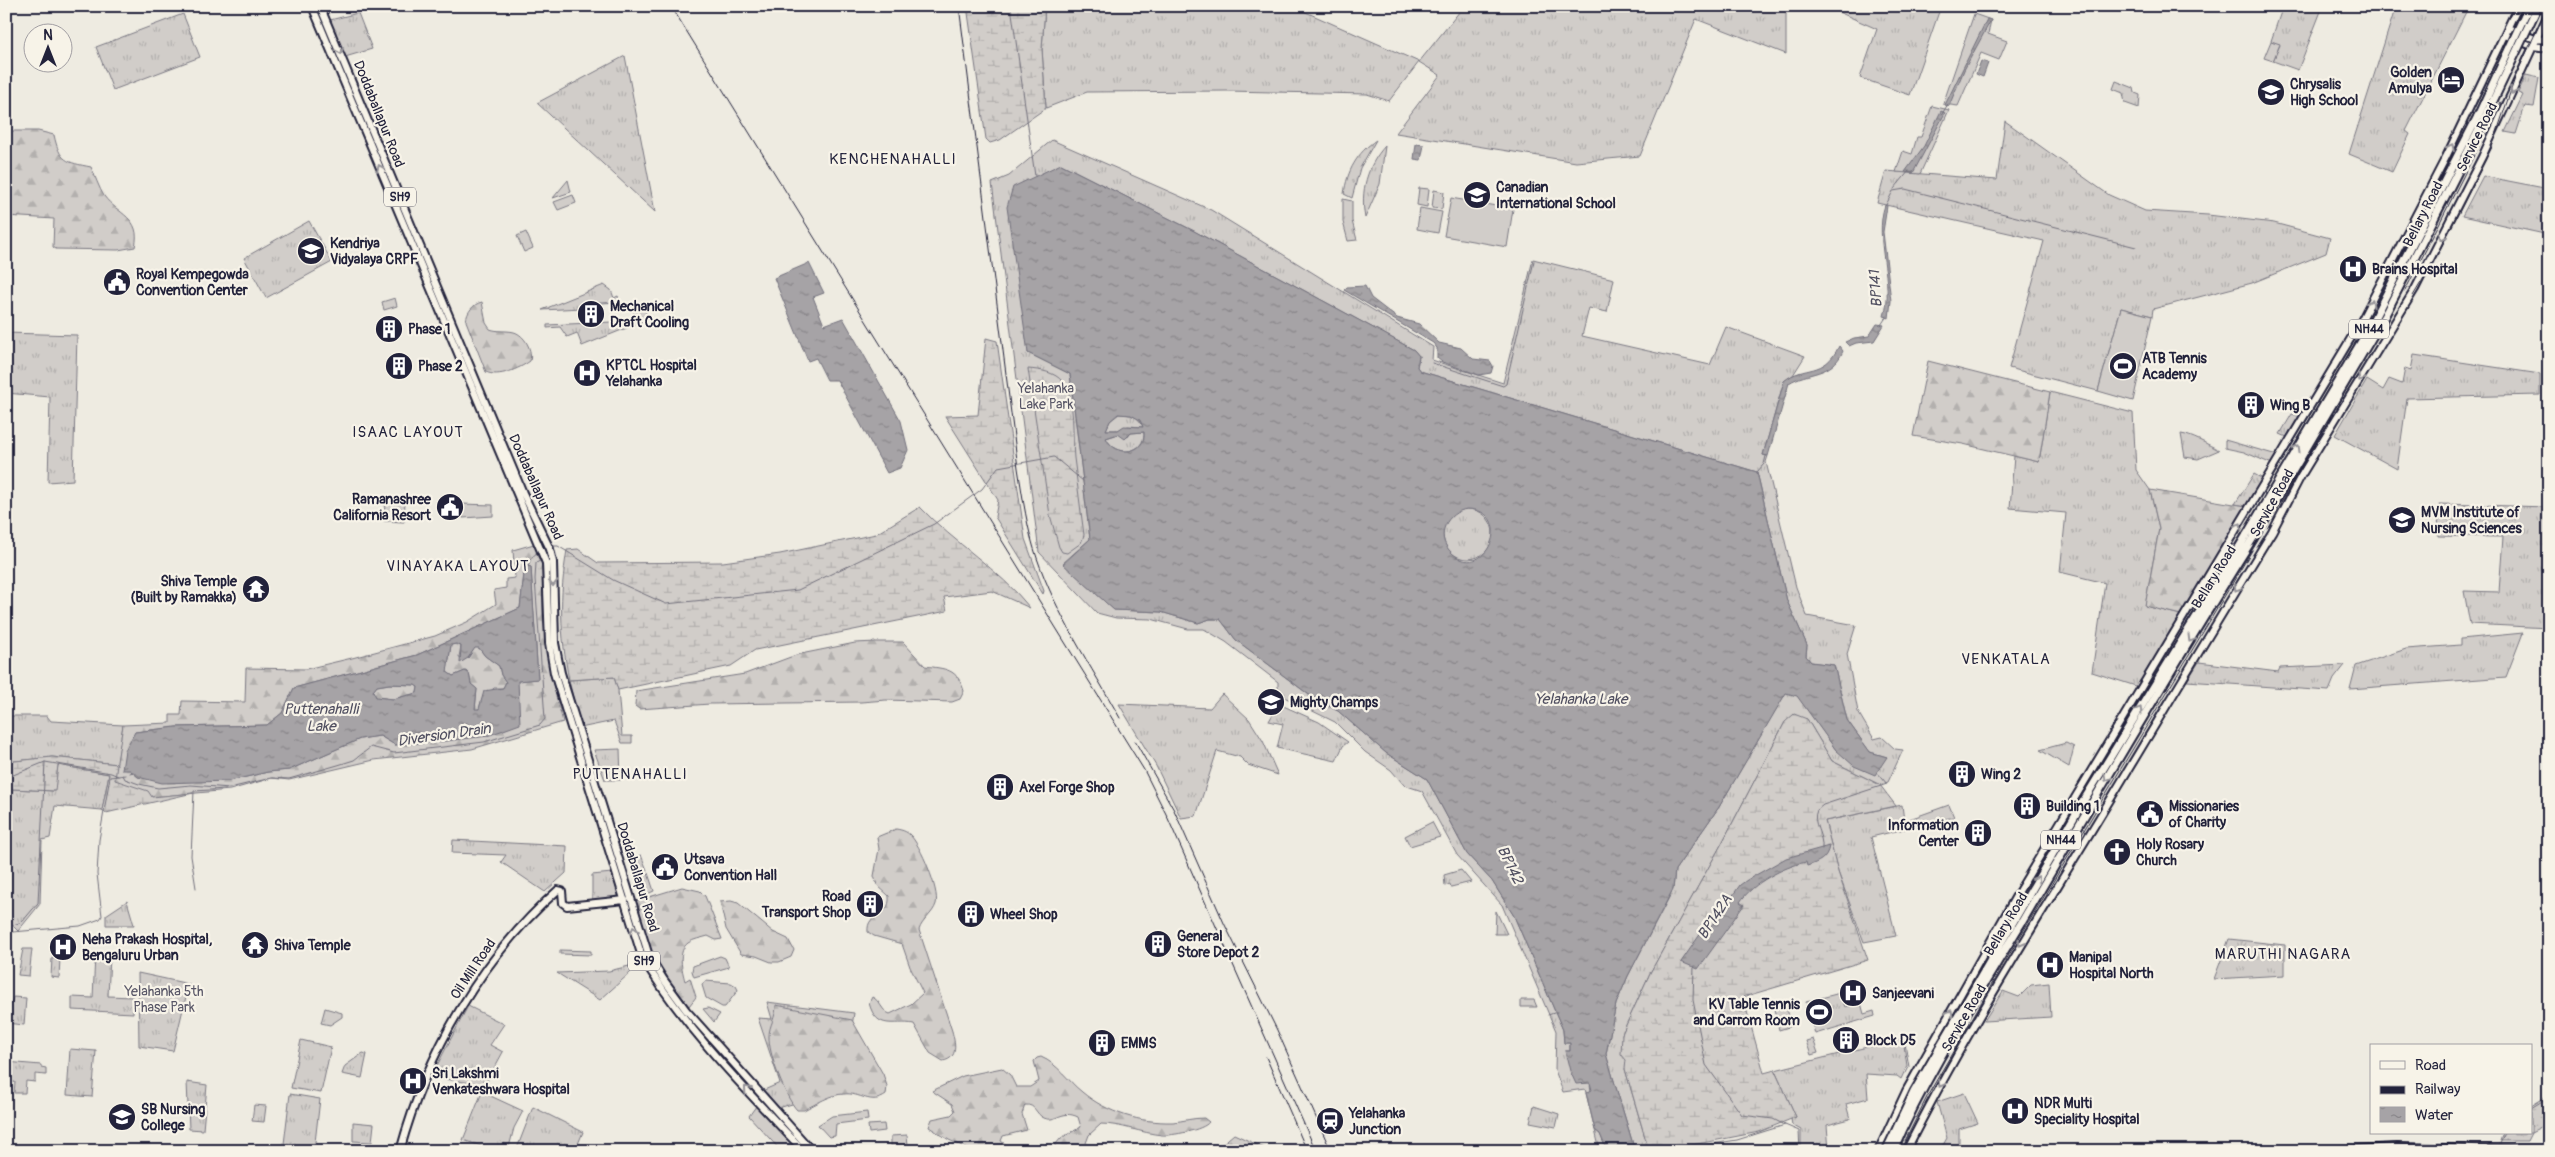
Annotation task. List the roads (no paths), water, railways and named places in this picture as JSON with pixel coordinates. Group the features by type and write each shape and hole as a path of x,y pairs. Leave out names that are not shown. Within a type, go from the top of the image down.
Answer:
{"highway":[{"name":"Bellary Road","path":"2481,118 2530,6"},
{"name":"Bellary Road","path":"1893,1151 1918,1100 1994,968 2250,537 2366,334 2481,118 2538,6"},
{"name":"Bellary Road","path":"1886,1151 1914,1092 2084,800 2250,537"}],"main road":[{"name":"Doddaballapur Road","path":"312,6 532,522"},
{"name":"Doddaballapur Road","path":"320,6 532,522 546,563 551,658 561,698 642,957 658,984 812,1151"},
{"path":"1878,1151 1906,1091 2016,896 2360,323 2429,191 2518,6"},
{"name":"Service Road","path":"1906,1151 1929,1105 2028,932 2075,858 2272,532 2301,476 2415,289 2482,157 2549,12"},
{"path":"2508,28 2535,39 2549,40"},
{"path":"2504,35 2532,46 2549,48"},
{"name":"Doddaballapur Road","path":"551,632 566,695 649,956 685,1014 724,1066 804,1151"},
{"name":"Oil Mill Road","path":"400,1151 412,1109 431,1062 466,999 504,945 558,890 562,891 563,903 567,906 625,900"},
{"path":"1906,1091 1908,1100 1914,1104 1920,1107 1929,1105"},
{"path":"2319,1151 2397,1149 2549,1151"}],"water":[{"path":"1987,19 1991,20 1964,70 1949,106 1945,105"},
{"path":"1981,61 1988,63 1983,77 1976,74"},
{"path":"1941,111 1945,113 1913,173 1905,172 1924,146"},
{"path":"1416,144 1424,145 1421,160 1414,159"},
{"name":"Yelahanka Lake","path":"1061,164 1194,231 1414,350 1419,356 1417,367 1420,371 1757,472 1787,601 1807,645 1806,656 1811,662 1834,665 1847,720 1870,752 1887,757 1875,775 1854,766 1836,750 1797,696 1786,693 1719,807 1675,870 1673,889 1628,976 1616,1004 1606,1054 1635,1151 1607,1151 1600,1134 1595,1130 1586,1093 1592,1090 1590,1083 1576,1084 1570,1071 1565,1051 1570,1051 1570,1043 1564,1043 1563,1030 1514,916 1492,881 1467,854 1427,779 1386,753 1338,711 1312,697 1236,640 1220,619 1210,619 1198,623 1161,612 1114,610 1063,564 1090,539 1070,374 1028,353 1007,207 1013,187","holes":["1118,414 1131,415 1140,420 1143,427 1124,426 1118,430 1106,430 1110,421","1144,432 1144,439 1141,445 1130,451 1117,449 1106,438 1118,434 1125,439 1131,433","1467,509 1482,513 1491,521 1493,532 1490,544 1484,554 1475,560 1463,560 1446,546 1443,532 1445,526 1460,511"]},
{"path":"1885,205 1887,206 1883,232 1891,301 1889,318 1884,316 1887,290 1881,232"},
{"path":"809,263 824,293 813,297 824,325 843,318 901,421 908,450 900,468 887,473 837,380 827,380 816,358 808,361 774,278"},
{"path":"1365,286 1371,298 1397,318 1419,324 1439,343 1461,348 1473,359 1490,361 1493,366 1491,373 1479,375 1442,362 1437,358 1437,348 1433,343 1344,290 1347,287"},
{"path":"1877,324 1884,325 1874,341 1856,343 1849,346 1845,342 1854,338 1869,336"},
{"path":"1839,346 1843,351 1832,365 1789,383 1768,456 1763,455 1784,381 1791,376 1827,363"},
{"name":"Puttenahalli Lake","path":"525,565 531,567 538,679 518,681 520,724 487,736 445,741 395,745 380,736 360,739 289,770 268,772 229,781 162,783 138,777 130,770 122,770 125,750 135,732 176,727 267,725 282,713 294,688 417,655 520,608","holes":["451,645 461,646 460,663 468,658 475,648 479,648 485,656 499,666 501,675 506,682 503,688 484,691 479,709 475,709 477,689 471,684 469,673 465,671 453,676 447,672","389,684 415,685 418,687 417,693 393,699 376,697 373,691 377,686"]},
{"path":"1829,846 1824,857 1819,861 1807,866 1806,862 1797,864 1778,872 1753,888 1740,902 1744,905 1698,969 1681,962 1701,933 1709,929 1740,885 1786,858"}],"waterway":[{"path":"1011,6 1035,176"},
{"name":"BP141","path":"1942,114 1948,104"},
{"name":"BP141","path":"1894,189 1909,171"},
{"name":"BP141","path":"1886,205 1893,191 1905,189 2136,247"},
{"path":"1432,363 1503,386 1506,384 1534,261"},
{"name":"BP141","path":"1881,325 1887,316"},
{"name":"BP141","path":"1757,472 1764,464 1766,456"},
{"path":"553,546 558,546 613,580 666,604 798,590 934,524 982,489 998,467 1054,457 1083,481"},
{"path":"528,566 531,558 539,551"},
{"name":"Diversion Drain","path":"123,775 125,779 158,788 191,785 230,788 271,778 289,779 338,765 354,760 371,747 394,753 484,742 540,725 545,719 535,579 536,563 540,561 536,553"},
{"path":"6,778 45,762 111,773 118,776"},
{"path":"6,933 13,925 22,922 38,903 45,762"},
{"name":"BP142A","path":"1822,849 1816,824 1817,810 1823,805 1887,784 1877,772"},
{"path":"8,930 13,932 80,926 100,919 102,916 97,874 99,840 110,777 126,775"},
{"path":"196,888 191,856 194,791 226,789"},
{"name":"BP142A","path":"1694,966 1693,1000 1706,1065 1742,1115 1773,1119 1785,1125"},
{"path":"1548,1015 1557,1012"},
{"path":"1904,1037 1909,1067 1906,1073"},
{"path":"2532,1107 2549,1097"},
{"name":"BP142","path":"1685,1151 1687,1148 1737,1140 1785,1125 1799,1131 1800,1151"},
{"path":"2500,1144 2505,1134"}],"railway":[{"path":"671,6 1144,770 1166,814 1316,1151"},
{"path":"959,6 1018,468 1028,525 1037,558 1064,620 1120,718"},
{"path":"2413,296 2435,259 2492,147 2516,75 2548,6"},
{"path":"2405,291 2501,102"},
{"path":"1905,1141 1928,1095 2003,965 2349,389"},
{"path":"1135,741 1174,810 1224,923 1277,1030 1331,1151"},
{"path":"1266,1057 1307,1151"}],"place":[{"name":"Golden Amulya","path":"2451,80"},
{"name":"Chrysalis High School","path":"2271,92"},
{"name":"Canadian International School","path":"1477,195"},
{"name":"Kendriya Vidyalaya CRPF","path":"311,251"},
{"name":"Brains Hospital","path":"2353,269"},
{"name":"Royal Kempegowda Convention Center","path":"117,282"},
{"name":"Mechanical Draft Cooling","path":"591,314"},
{"name":"Phase 1","path":"389,329"},
{"name":"Phase 2","path":"399,366"},
{"name":"ATB Tennis Academy","path":"2123,366"},
{"name":"KPTCL Hospital Yelahanka","path":"587,373"},
{"name":"Wing B","path":"2251,405"},
{"name":"Ramanashree California Resort","path":"450,507"},
{"name":"MVM Institute of Nursing Sciences","path":"2402,520"},
{"name":"Shiva Temple (Built by Ramakka)","path":"256,589"},
{"name":"Mighty Champs","path":"1271,702"},
{"name":"Wing 2","path":"1962,774"},
{"name":"Axel Forge Shop","path":"1000,787"},
{"name":"Building 1","path":"2027,806"},
{"name":"Missionaries of Charity","path":"2150,814"},
{"name":"Information Center","path":"1978,833"},
{"name":"Holy Rosary Church","path":"2117,852"},
{"name":"Utsava Convention Hall","path":"665,867"},
{"name":"Road Transport Shop","path":"870,904"},
{"name":"Wheel Shop","path":"971,914"},
{"name":"General Store Depot 2","path":"1158,944"},
{"name":"Shiva Temple","path":"255,945"},
{"name":"Neha Prakash Hospital, Bengaluru Urban","path":"63,947"},
{"name":"Manipal Hospital North","path":"2050,965"},
{"name":"Sanjeevani","path":"1853,993"},
{"name":"KV Table Tennis and Carrom Room","path":"1819,1012"},
{"name":"Block D5","path":"1846,1040"},
{"name":"EMMS","path":"1102,1043"},
{"name":"Sri Lakshmi Venkateshwara Hospital","path":"413,1081"},
{"name":"NDR Multi Speciality Hospital","path":"2015,1111"},
{"name":"SB Nursing College","path":"122,1117"},
{"name":"Yelahanka Junction","path":"1330,1121"}],"district":[{"name":"KENCHENAHALLI","path":"893,159"},
{"name":"ISAAC LAYOUT","path":"408,432"},
{"name":"VINAYAKA LAYOUT","path":"458,566"},
{"name":"VENKATALA","path":"2006,659"},
{"name":"PUTTENAHALLI","path":"630,774"},
{"name":"MARUTHI NAGARA","path":"2283,954"}],"park label":[{"name":"Yelahanka Lake Park","path":"1046,396"},
{"name":"Yelahanka 5th Phase Park","path":"164,1000"}]}
